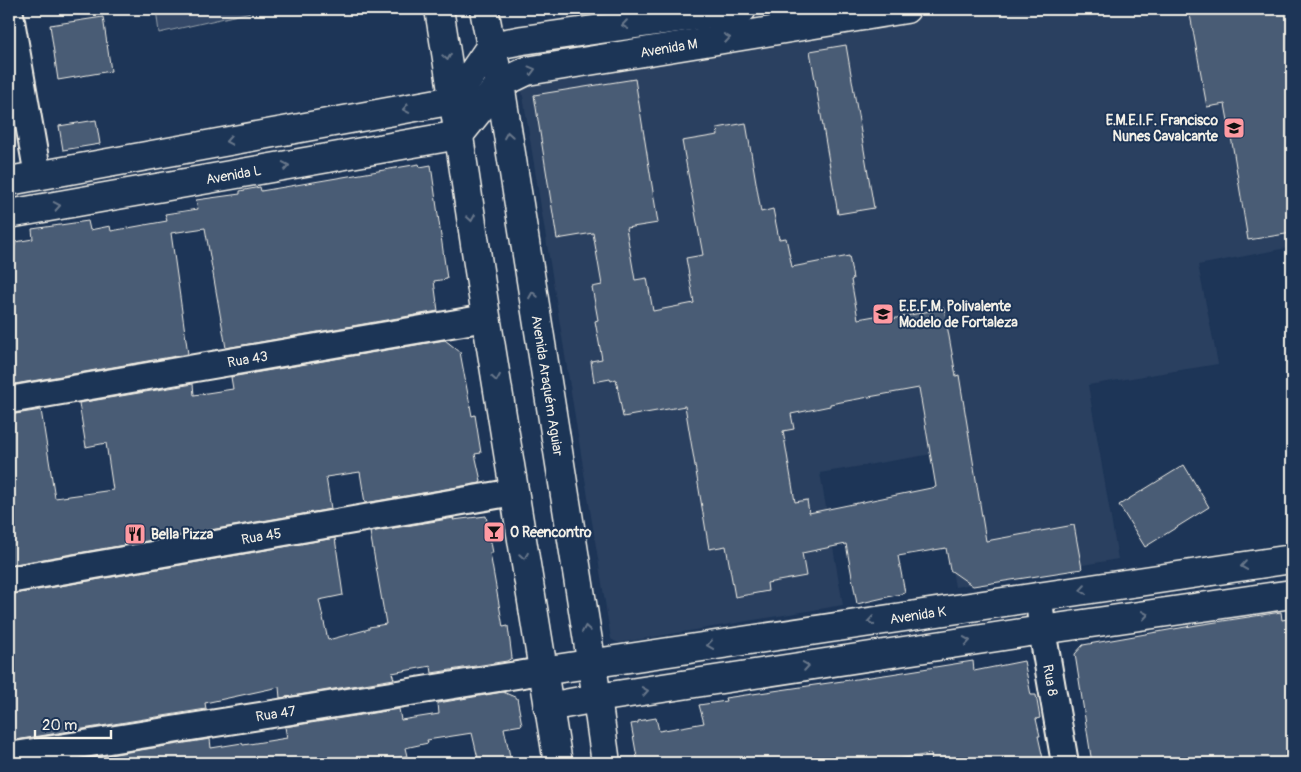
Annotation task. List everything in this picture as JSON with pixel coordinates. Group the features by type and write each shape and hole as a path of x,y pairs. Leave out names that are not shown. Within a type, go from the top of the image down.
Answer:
{"street":[{"path":"10,9 38,176"},
{"path":"439,9 486,318 558,763"},
{"name":"Avenida Araquém Aguiar","path":"484,9 500,84 606,763"},
{"name":"Avenida M","path":"491,46 690,13 742,9"},
{"name":"Avenida M","path":"458,136 500,84 527,71 906,9"},
{"path":"9,181 454,100 491,46"},
{"name":"Avenida L","path":"9,214 458,136"},
{"name":"Rua 43","path":"9,400 486,318"},
{"name":"Rua 45","path":"9,580 514,492"},
{"name":"Avenida K","path":"542,671 1292,559"},
{"path":"548,707 1042,630 1292,594"},
{"name":"Rua 8","path":"1039,596 1042,630 1065,763"},
{"name":"Rua 47","path":"9,756 542,671"}],"shaded area":[{"path":"156,9 264,9 159,33"},
{"name":"E.E.F.M. Polivalente Modelo de Fortaleza","path":"968,9 1292,9 1292,247 1198,265 1218,364 1088,385 1118,559 955,587 932,454 820,473 843,605 618,643 611,639 522,90 530,83"}],"building":[{"path":"1189,9 1292,9 1292,233 1248,240 1225,104 1207,107"},
{"path":"103,17 111,71 58,80 50,25"},
{"path":"846,45 874,208 838,214 810,51"},
{"path":"635,79 658,223 626,228 635,280 647,278 653,311 694,303 686,258 703,255 682,141 718,135 717,128 746,123 761,212 773,209 779,239 786,238 792,267 849,256 858,319 886,314 887,320 944,308 956,376 959,375 986,541 1074,525 1082,569 973,586 950,570 946,548 898,556 905,593 857,604 846,544 802,553 806,576 767,583 768,591 735,597 726,546 709,549 685,406 623,417 616,379 594,382 591,361 602,359 595,321 598,320 592,287 602,285 593,233 557,239 534,95","holes":["919,388 936,487 809,513 807,500 795,502 783,431 794,429 791,414 830,406 830,404"]},
{"path":"96,120 100,144 63,150 59,126"},
{"path":"419,164 420,167 431,165 447,279 434,281 438,311 226,348 205,228 171,233 188,354 9,385 9,247 15,246 15,242 33,239 32,229 88,221 90,230 110,226 111,231 167,221 165,214 198,209 196,200 240,194 240,191 260,187 261,191"},
{"path":"445,340 460,352 472,416 475,415 481,453 475,454 480,483 365,503 360,472 326,477 331,509 9,565 9,415 41,410 55,498 113,490 106,443 86,447 79,403 193,384 194,395 233,389 231,377"},
{"path":"1184,465 1209,507 1145,547 1119,505"},
{"path":"486,516 493,553 490,553 503,627 508,626 512,658 507,661 432,673 431,666 392,673 394,679 280,698 279,687 205,703 206,709 9,741 9,595 335,538 343,595 319,600 328,640 369,629 369,627 386,624 370,532 454,518 453,520"},
{"path":"1281,612 1282,620 1292,618 1292,763 1092,763 1075,654 1083,645"},
{"path":"973,661 974,671 1024,661 1031,695 1036,695 1040,718 1036,719 1040,736 1038,736 1044,763 932,763 931,754 870,763 638,763 631,724 638,723 638,721 656,718 659,731 704,723 699,705 726,701 725,698"},
{"path":"503,692 517,698 522,725 504,728 511,761 479,763 472,733 427,740 428,743 405,748 407,756 363,763 59,763 210,739 211,748 242,743 243,745 287,738 285,727 399,709 401,720 439,714 438,703"}],"place":[{"name":"E.M.E.I.F. Francisco Nunes Cavalcante","path":"1234,128"},
{"name":"E.E.F.M. Polivalente Modelo de Fortaleza","path":"883,314"},
{"name":"O Reencontro","path":"494,532"},
{"name":"Bella Pizza","path":"135,534"}]}
